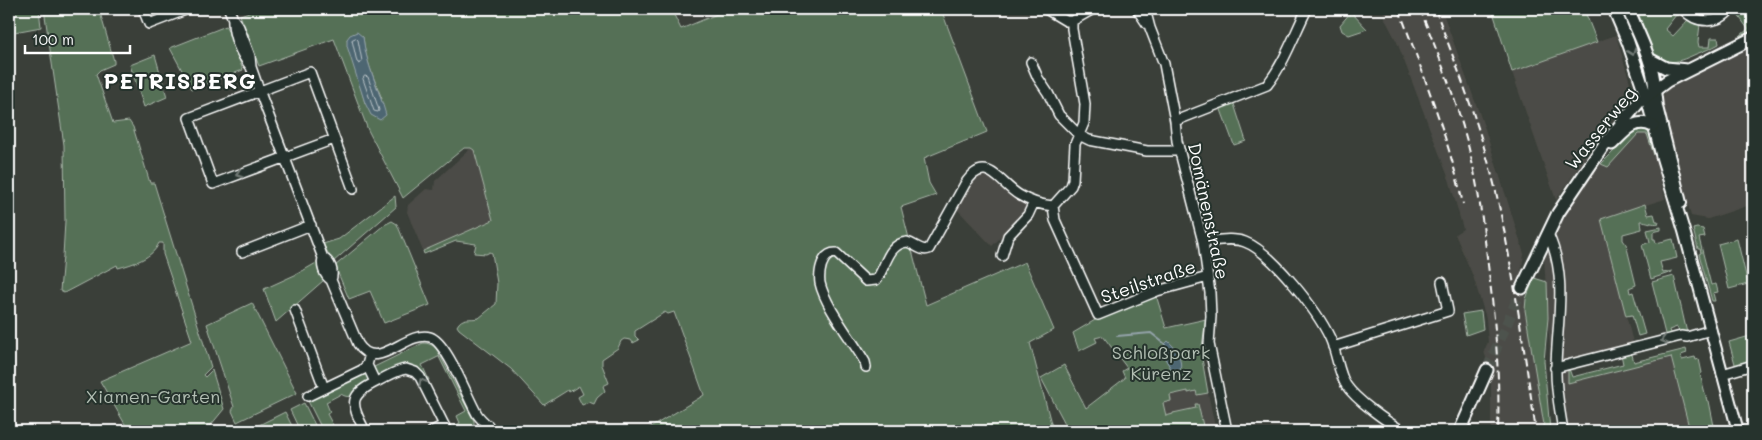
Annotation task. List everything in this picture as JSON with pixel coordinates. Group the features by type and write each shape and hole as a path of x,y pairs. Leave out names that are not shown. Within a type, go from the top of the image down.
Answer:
{"main road":[{"path":"1614,9 1639,72 1650,93"},
{"path":"1628,9 1654,73 1650,93"},
{"name":"Wasserweg","path":"1522,288 1558,213 1587,168 1604,145 1650,93 1667,81 1753,38"},
{"path":"1649,59 1666,68 1689,70"},
{"path":"1587,168 1633,125 1641,122 1653,126"},
{"path":"1460,431 1486,370"}],"street":[{"path":"143,9 149,24 174,11 188,9"},
{"path":"229,9 239,27 250,56 259,90 312,225 323,258 324,270 331,280 358,344 362,350 370,354 386,352 418,336 434,338 443,347 477,414 490,428"},
{"path":"1046,9 1066,20 1072,21 1092,9"},
{"name":"Domänenstraße","path":"1137,9 1150,28"},
{"name":"Domänenstraße","path":"1145,9 1164,64 1180,152 1203,242 1211,316 1209,344 1227,431"},
{"path":"1175,121 1267,85 1292,44 1307,9"},
{"path":"1683,9 1698,19 1718,24 1731,9"},
{"path":"866,367 866,362 830,305 820,283 821,268 826,257 831,253 836,253 866,281 876,280 885,261 898,245 907,242 920,249 929,249 965,184 972,175 979,171 988,170 1014,192 1034,202 1053,206 1071,186 1075,144 1084,124 1085,104 1072,21"},
{"path":"1031,62 1059,115 1079,135 1089,140 1147,151 1180,152"},
{"path":"334,139 213,184 189,118 310,72 353,188"},
{"path":"1650,93 1653,126 1684,231 1738,431"},
{"path":"1650,93 1657,107 1678,189 1683,213 1684,231"},
{"path":"1002,256 1008,236 1028,215 1034,202"},
{"name":"Steilstraße","path":"1053,206 1055,220 1098,315 1157,291 1208,277"},
{"path":"242,252 312,225"},
{"path":"1548,234 1553,245 1559,271 1560,292 1555,368 1563,431"},
{"path":"1203,242 1236,240 1243,241 1257,249 1280,271 1312,310 1327,332 1348,387 1364,402 1403,431"},
{"path":"1543,246 1556,257"},
{"path":"1333,347 1448,312 1442,282"},
{"path":"295,310 324,388"},
{"path":"1555,368 1711,330"},
{"path":"308,396 362,370 367,365 370,354"},
{"path":"367,365 375,382"},
{"path":"1722,374 1753,365"},
{"path":"365,431 354,403 360,391 402,369 415,372 421,380 445,428 432,431"},
{"path":"476,431 490,428 501,431"}],"shaded area":[{"path":"1383,9 1441,9 1444,16 1485,129 1524,254 1521,272 1533,340 1545,431 1491,431 1491,375 1484,351 1488,342 1486,318 1473,276 1455,234 1463,229 1450,182 1397,42 1385,19"},
{"path":"1616,35 1631,86 1618,110 1556,200 1512,72"},
{"path":"1753,46 1753,204 1708,219 1691,216 1662,108 1662,97 1668,89"},
{"path":"1648,130 1665,199 1601,219 1634,346 1568,362 1568,383 1671,357 1690,431 1560,431 1551,367 1544,257 1556,229 1589,177 1630,134"},
{"path":"471,148 474,150 477,159 493,220 423,251 407,212 408,205 426,189 434,190 435,181"},
{"path":"981,174 989,175 1028,204 1025,213 992,246 956,208 973,179"},
{"path":"1188,391 1189,393 1197,391 1198,395 1208,393 1215,427 1202,431 1166,416 1163,403 1170,401 1169,396"}],"green space":[{"path":"9,9 39,9 41,27 9,33"},
{"name":"Xiamen-Garten","path":"44,9 99,9 114,64 100,70 96,74 113,123 129,121 133,127 150,183 154,183 211,367 203,375 205,377 212,370 224,409 206,431 129,431 100,381 192,341 163,254 163,243 159,243 152,253 142,260 118,268 117,265 64,293 60,291 65,221 64,145"},
{"path":"258,9 671,9 681,29 729,9 941,9 987,132 924,158 929,183 936,195 901,207 926,305 1025,262 1054,330 1030,343 1053,431 645,431 704,395 674,312 668,314 665,312 635,331 635,336 639,340 633,343 631,340 624,339 618,348 602,359 602,365 609,383 603,386 605,391 597,398 594,404 589,402 582,405 578,397 583,394 579,386 569,392 568,390 544,405 511,369 457,326 461,321 479,318 496,304 497,283 492,253 474,253 476,244 456,241 424,254 423,251 493,220 474,150 464,148 403,198 368,130 334,39 259,66 240,15","holes":["363,37 370,68 382,99 365,103 347,39"]},
{"path":"1492,9 1584,9 1597,42 1512,72"},
{"path":"1637,9 1677,9 1679,13 1665,29 1673,36 1688,20 1700,24 1699,47 1710,47 1711,38 1718,38 1719,44 1679,61 1668,62 1657,58 1652,53"},
{"path":"1736,9 1753,9 1753,30 1740,36 1748,29 1738,15 1734,13"},
{"path":"1351,12 1367,29 1349,35 1342,31 1340,25"},
{"path":"226,26 243,70 192,89 170,48"},
{"path":"155,55 167,97 144,107 130,65"},
{"path":"1233,101 1246,141 1234,145 1220,107"},
{"path":"1644,128 1651,136 1654,155 1647,134 1638,134 1608,167 1601,164 1636,129"},
{"path":"395,196 396,207 333,262 323,244 339,239"},
{"path":"1645,204 1648,215 1654,214 1656,221 1659,223 1641,221 1642,229 1623,234 1636,285 1629,288 1630,293 1633,292 1645,334 1638,336 1632,315 1626,316 1601,219"},
{"path":"392,221 397,224 430,305 384,323 370,291 349,299 335,266 384,225"},
{"path":"1661,227 1661,230 1653,232 1653,239 1655,239 1656,243 1673,239 1677,258 1660,262 1663,273 1672,272 1651,279 1642,245 1650,242 1647,230"},
{"path":"1693,229 1703,229 1705,237 1699,238 1711,285 1716,284 1718,292 1713,293 1715,301 1712,301 1699,254 1701,253 1700,249 1698,249"},
{"path":"1737,239 1748,284 1729,289 1718,244"},
{"path":"318,262 324,280 276,322 264,289"},
{"path":"1674,276 1687,333 1680,334 1677,327 1669,330 1671,336 1666,338 1652,282"},
{"path":"1534,278 1547,282 1548,318 1544,361 1550,431 1545,431 1525,310 1526,299"},
{"name":"Schloßpark Kürenz","path":"1156,295 1166,328 1206,319 1201,353 1208,393 1197,395 1196,391 1188,393 1188,391 1170,395 1171,401 1163,403 1166,416 1196,408 1195,404 1198,404 1204,430 1069,431 1041,378 1064,365 1086,408 1125,378 1122,371 1127,368 1103,336 1095,338 1097,342 1079,351 1073,333 1102,316"},
{"path":"252,303 297,393 237,422 232,411 234,407 207,324"},
{"path":"1481,311 1483,329 1466,335 1462,314"},
{"path":"1750,336 1753,362 1737,366 1729,342"},
{"path":"423,343 434,346 440,356 422,365 429,380 425,382 417,371 379,379 370,369"},
{"path":"1686,349 1687,353 1681,355 1682,360 1695,357 1696,360 1699,359 1702,373 1700,374 1707,401 1709,401 1715,431 1690,431 1671,357 1568,383 1568,366 1572,377 1623,364 1621,354 1631,351 1634,362"},
{"path":"439,357 441,357 474,421 474,427 469,431 449,431 449,429 460,423 457,416 466,411"},
{"path":"367,372 370,379 369,382 356,394 345,396 341,394 326,402 330,412 327,414 336,431 323,431 308,401"},
{"path":"304,403 318,431 300,431 290,410"},
{"path":"285,412 294,430 247,431"}],"water":[{"path":"357,32 363,37 370,67 386,115 380,120 371,115 365,103 347,46 347,39 350,35"},
{"path":"1168,341 1180,358 1181,366 1177,373 1173,372 1164,357 1165,344"}],"waterway":[{"path":"1117,336 1151,333 1165,344"}],"tunnel":[{"path":"1487,370 1522,288"}],"railway":[{"path":"1399,9 1426,81 1450,154 1463,204"},
{"path":"1420,9 1458,111 1472,160 1491,286 1495,327 1498,368 1498,431"},
{"path":"1435,9 1476,122 1496,192 1513,282 1536,431"}],"district":[{"name":"PETRISBERG","path":"180,80"}]}
